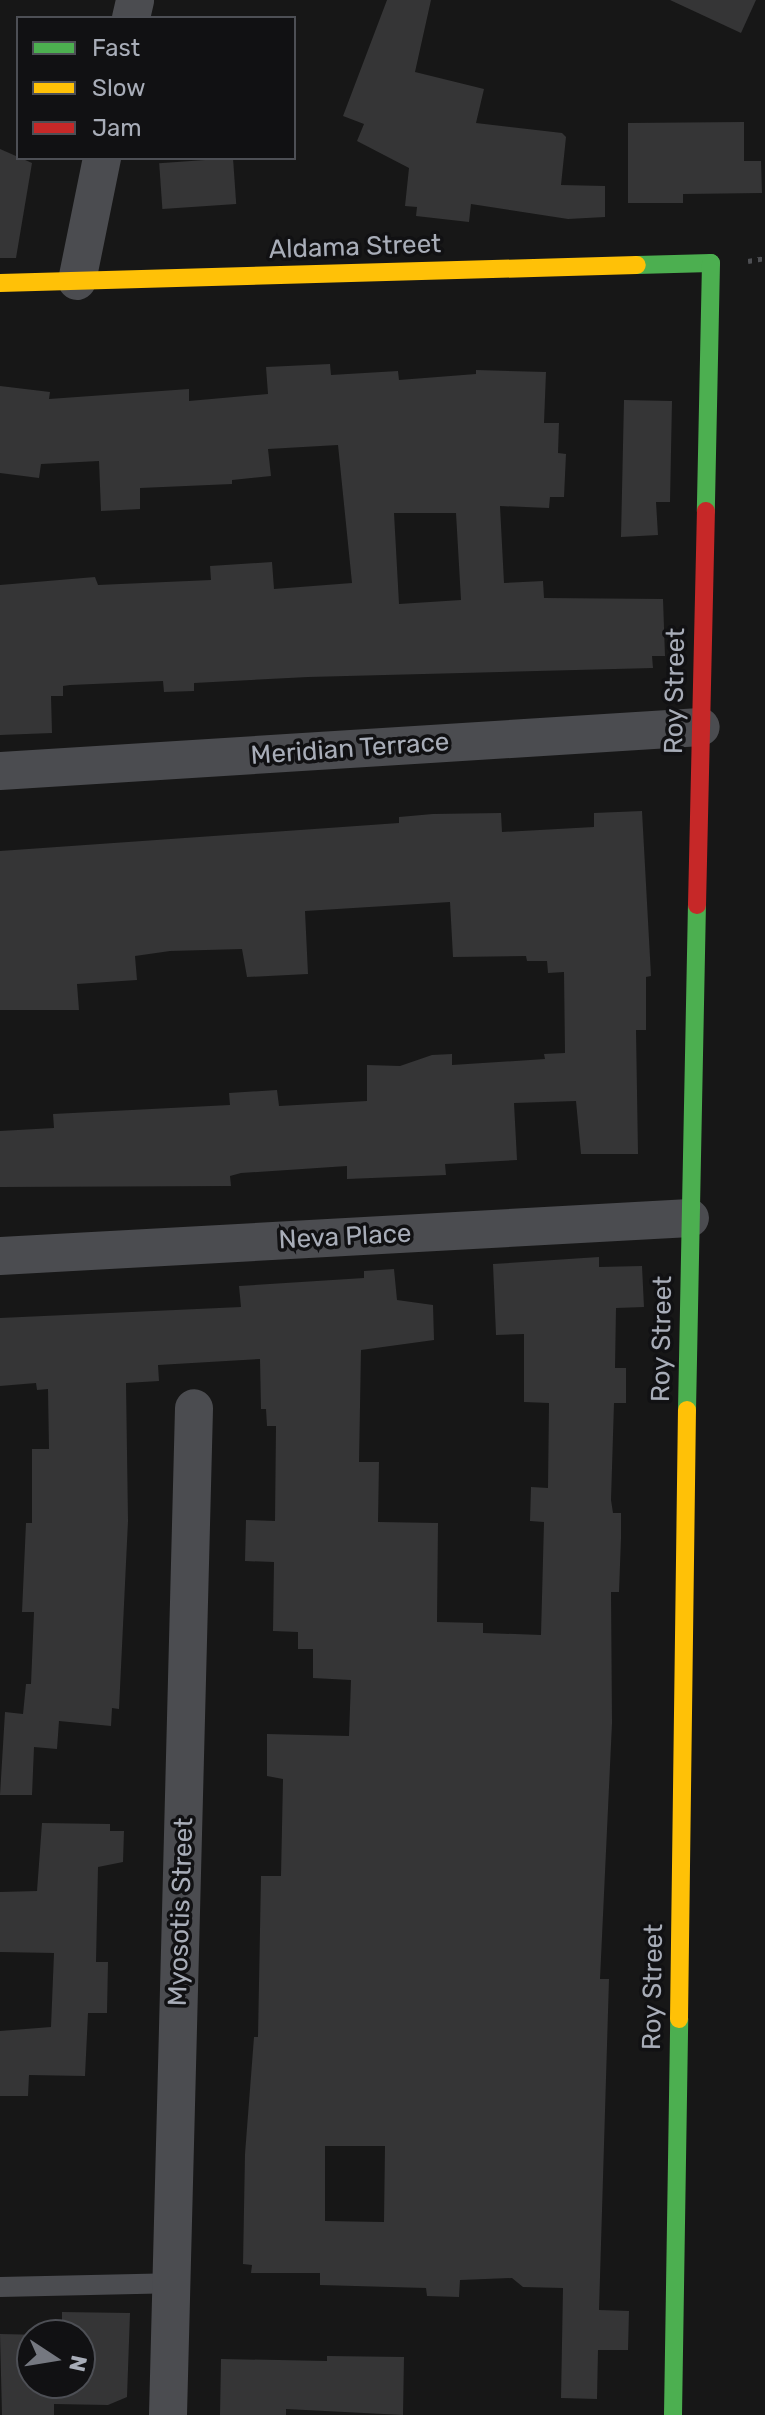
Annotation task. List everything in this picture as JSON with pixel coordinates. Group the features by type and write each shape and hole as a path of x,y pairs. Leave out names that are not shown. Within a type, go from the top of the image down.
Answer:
{"street":[{"path":"77,281 102,160"},
{"name":"Aldama Street","path":"0,283 711,263"},
{"name":"Roy Street","path":"673,2415 690,1218 711,263"},
{"name":"Meridian Terrace","path":"0,771 701,727"},
{"name":"Neva Place","path":"0,1256 690,1218"},
{"name":"Myosotis Street","path":"168,2415 194,1408"}],"lane":[{"path":"0,2287 170,2283"}],"building":[{"path":"387,0 431,0 415,72 484,89 476,123 562,133 566,137 561,185 605,186 605,217 568,219 471,204 469,222 416,216 417,207 405,206 409,168 357,141 364,124 343,116"},
{"path":"670,0 756,0 741,33"},
{"path":"744,122 744,161 761,161 762,193 683,194 683,203 628,203 628,123"},
{"path":"0,149 16,156 16,160 32,163 16,258 0,258"},
{"path":"233,160 236,204 162,209 159,163"},
{"path":"330,364 331,375 398,371 399,380 476,374 476,370 546,372 544,423 559,423 558,453 566,454 564,497 550,497 549,508 500,506 504,583 543,581 544,598 663,599 665,656 652,656 653,668 308,677 194,683 194,691 164,692 163,681 70,685 63,686 63,696 51,696 52,733 0,735 0,585 95,577 98,585 211,580 210,566 272,562 274,589 352,583 338,445 268,449 271,476 232,480 232,484 140,488 140,509 101,511 99,461 41,464 39,478 0,473 0,386 50,392 49,399 189,389 189,401 268,394 266,367","holes":["394,513 456,513 461,600 399,604"]},
{"path":"624,400 672,401 670,502 656,502 658,535 621,537"},
{"path":"642,811 651,976 646,977 646,1030 636,1030 638,1154 581,1154 576,1101 514,1103 517,1160 445,1164 446,1175 347,1179 347,1166 241,1173 230,1176 231,1186 0,1187 0,1131 54,1128 53,1114 230,1105 229,1093 277,1090 279,1106 367,1101 367,1065 400,1066 432,1055 452,1054 452,1065 545,1059 544,1054 565,1053 564,972 548,973 547,961 527,961 526,956 453,957 450,902 305,911 308,974 247,977 242,949 170,951 135,956 137,980 77,984 79,1010 0,1010 0,851 399,823 399,817 433,814 501,813 502,832 594,827 594,813"},
{"path":"599,1257 599,1267 642,1266 644,1307 616,1308 615,1368 626,1368 626,1403 614,1403 611,1500 613,1513 621,1513 621,1538 619,1592 611,1592 612,1723 600,1979 609,1979 599,2310 629,2311 628,2350 598,2350 597,2399 561,2398 563,2288 523,2287 512,2278 460,2280 459,2297 427,2296 426,2288 320,2285 320,2273 251,2273 252,2265 243,2264 245,2154 254,2037 258,2037 261,1876 281,1876 283,1779 267,1776 267,1734 349,1736 351,1680 313,1678 313,1649 298,1649 298,1632 273,1631 274,1562 245,1561 246,1520 275,1521 276,1426 267,1426 266,1409 261,1409 260,1359 158,1365 159,1381 126,1383 128,1521 119,1709 112,1708 111,1726 59,1721 57,1749 34,1747 32,1795 0,1795 5,1712 23,1714 26,1684 31,1684 34,1612 22,1612 26,1523 32,1523 32,1449 49,1449 48,1389 37,1390 36,1383 0,1386 0,1318 241,1307 239,1286 364,1278 364,1271 394,1269 397,1300 433,1305 434,1340 361,1350 359,1462 379,1462 378,1522 438,1523 437,1622 483,1623 483,1633 541,1635 544,1522 530,1521 531,1487 548,1488 549,1403 524,1402 524,1334 496,1335 493,1264","holes":["325,2146 385,2146 384,2222 325,2221"]},
{"path":"42,1823 110,1824 110,1831 124,1831 123,1862 98,1867 96,1962 108,1962 107,2013 88,2013 85,2076 29,2075 28,2096 0,2096 0,2031 51,2027 54,1953 0,1952 0,1892 37,1891"},
{"path":"62,2312 130,2313 127,2397 108,2405 54,2404 54,2415 2,2415 0,2334 16,2334 16,2399 96,2399 96,2319 62,2319"},
{"path":"327,2356 404,2357 403,2415 286,2409 286,2415 220,2415 221,2359 327,2361"}],"traffic: fast":[{"path":"637,265 711,263 706,511"},
{"path":"687,1410 697,905"},
{"path":"673,2415 679,2019"}],"traffic: slow":[{"path":"0,283 637,265"},
{"path":"679,2019 687,1410"}],"traffic: jam":[{"path":"697,905 706,511"}]}
